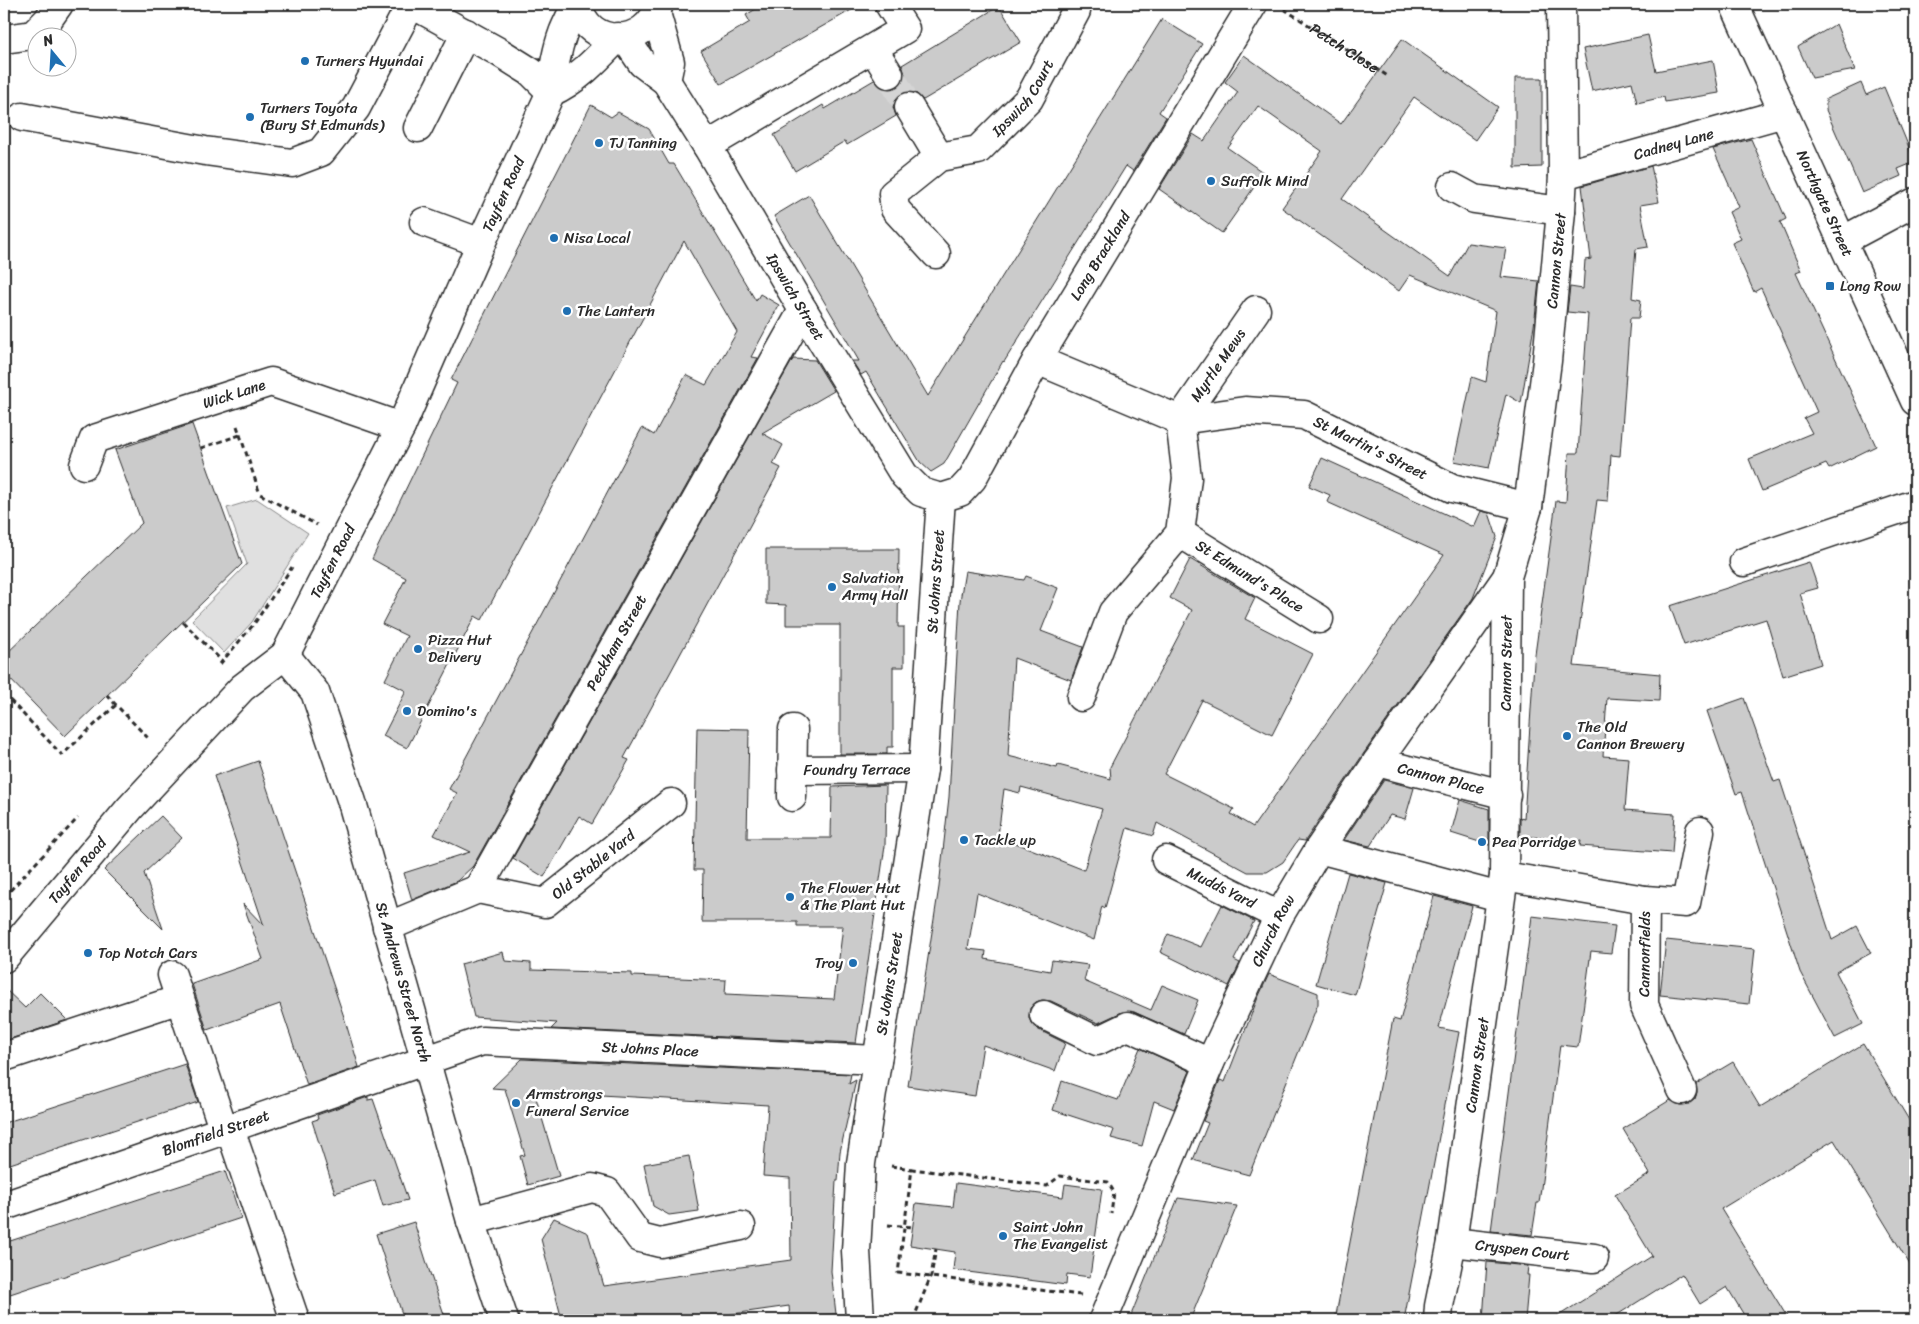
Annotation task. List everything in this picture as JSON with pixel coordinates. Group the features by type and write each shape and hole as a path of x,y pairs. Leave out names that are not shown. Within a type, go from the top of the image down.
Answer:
{"street":[{"path":"4,39 33,35 47,21 59,4"},
{"path":"22,117 205,152 292,163 321,152 356,108 411,4 466,33 531,72 551,92 579,76 622,38"},
{"path":"577,4 586,23 597,32 610,38 622,38 639,32 649,24 657,8"},
{"name":"Tayfen Road","path":"4,958 130,808 242,688 285,655 401,427 481,243 551,92 553,69 563,34 577,4"},
{"path":"707,146 874,50 905,29 890,4"},
{"name":"Ipswich Court","path":"936,254 895,209 893,194 939,157 978,150 1029,99 1076,10 1077,4"},
{"name":"Long Brackland","path":"941,498 960,492 972,479 1037,360 1253,4"},
{"name":"Cannon Street","path":"1438,1320 1452,1242 1502,886 1506,795 1508,576 1528,507 1547,360 1561,210 1563,175 1561,4"},
{"name":"Northgate Street","path":"1734,4 1915,401"},
{"path":"657,8 670,62 666,81"},
{"path":"418,128 466,33"},
{"name":"Ipswich Street","path":"622,38 642,63 666,81 707,146 802,310 904,475 921,492 941,498"},
{"path":"874,50 889,74"},
{"path":"909,108 939,157"},
{"name":"Cadney Lane","path":"1563,175 1784,113"},
{"path":"1452,187 1474,199 1561,210"},
{"path":"1842,241 1915,202"},
{"path":"424,222 481,243"},
{"name":"Peckham Street","path":"478,890 802,310"},
{"name":"Myrtle Mews","path":"1180,420 1256,310"},
{"path":"1037,360 1180,420 1187,478 1180,533 1113,612 1080,697"},
{"name":"Wick Lane","path":"84,465 94,439 271,382 401,427"},
{"name":"St Martin's Street","path":"1180,420 1246,411 1304,415 1452,488 1528,507"},
{"name":"St Johns Street","path":"860,1320 856,1251 860,1182 877,1060 923,769 941,498"},
{"path":"1744,562 1915,504"},
{"name":"St Edmund's Place","path":"1180,533 1320,619"},
{"name":"Church Row","path":"1103,1320 1210,1063 1279,916 1319,849 1377,762 1508,576"},
{"name":"St Andrews Street North","path":"285,655 315,692 352,802 471,1221 504,1320"},
{"path":"792,797 793,729"},
{"name":"Cannon Place","path":"1377,762 1506,795"},
{"name":"Foundry Terrace","path":"792,770 923,769"},
{"name":"Old Stable Yard","path":"478,890 545,902 671,803"},
{"name":"Cannonfields","path":"1319,849 1502,886 1686,903 1700,831"},
{"name":"Mudds Yard","path":"1166,860 1279,916"},
{"path":"387,927 478,890"},
{"name":"Cannonfields","path":"1645,900 1644,1005 1682,1090"},
{"path":"4,1057 176,987 295,1320"},
{"path":"1044,1015 1097,1041 1128,1026 1210,1063"},
{"name":"St Johns Place","path":"426,1060 482,1041 877,1060"},
{"name":"Blomfield Street","path":"4,1206 426,1060"},
{"path":"471,1221 592,1188 607,1192 640,1238 660,1243 741,1226"},
{"name":"Cryspen Court","path":"1452,1242 1594,1258"}],"path":[{"name":"Petch Close","path":"1283,9 1389,77"},
{"path":"227,397 260,494 319,527 324,520"},
{"path":"200,448 240,435"},
{"path":"216,668 254,624 298,559"},
{"path":"182,622 222,661"},
{"path":"4,648 5,630"},
{"path":"4,694 62,755 116,705"},
{"path":"107,695 152,741 146,746"},
{"path":"4,897 79,817"},
{"path":"1085,1295 898,1273 912,1169 1047,1186 1060,1176 1108,1182 1114,1192 1110,1219"},
{"path":"905,1226 913,1227"},
{"path":"913,1320 931,1276 936,1249"}],"shaded area":[{"path":"257,499 308,533 252,622 224,653 192,620 247,564 227,508"}],"building":[{"path":"764,4 862,4 721,84 701,51 750,22 746,15"},
{"path":"999,6 1021,42 923,100 917,94 909,91 901,93 893,107 896,116 847,145 845,141 795,171 774,135 823,105 825,109 874,80 882,88 890,90 897,87 903,82 905,74 902,65"},
{"path":"1162,19 1202,44 1159,112 1166,117 1133,171 1126,166 1003,361 944,464 931,472 920,462 866,372 861,375 852,361 859,361 774,216 809,195 928,396"},
{"path":"1836,24 1855,70 1812,78 1798,47"},
{"path":"1648,35 1656,71 1713,60 1719,93 1665,102 1664,97 1637,103 1632,82 1592,91 1583,49"},
{"path":"1402,39 1498,107 1475,140 1414,97 1342,199 1450,276 1468,243 1506,248 1501,277 1539,281 1534,326 1521,403 1506,394 1489,468 1454,461 1472,377 1486,382 1496,311 1410,275 1399,291 1282,208 1322,151 1258,106 1228,148 1264,173 1222,233 1159,189 1193,134 1204,141 1238,92 1225,82 1244,55 1341,124"},
{"path":"1515,78 1542,78 1542,167 1515,168"},
{"path":"1861,83 1866,95 1884,87 1915,162 1898,169 1901,176 1862,193 1826,110 1826,99"},
{"path":"591,105 611,117 618,112 649,129 669,164 674,164 756,301 760,294 779,305 751,357 758,358 473,866 457,881 412,900 404,873 470,852 434,835 457,793 449,789 642,428 654,435 686,375 706,385 737,332 684,241 482,620 475,616 407,748 383,736 406,691 385,680 407,636 382,624 406,578 372,559 457,383 451,380"},
{"path":"1751,139 1786,219 1780,222 1801,271 1796,273 1876,446 1829,469 1826,464 1762,491 1749,459 1812,433 1804,418 1817,412 1761,288 1754,292 1732,243 1741,239 1729,212 1739,207 1713,149"},
{"path":"1651,166 1659,202 1640,205 1648,247 1636,249 1632,298 1641,300 1639,318 1630,318 1620,456 1611,455 1608,501 1597,500 1574,666 1660,674 1659,701 1607,698 1603,756 1629,758 1625,810 1675,814 1672,853 1580,846 1581,841 1520,836 1520,818 1524,819 1534,662 1556,501 1566,502 1569,453 1578,453 1588,314 1567,312 1570,287 1583,289 1585,260 1591,259 1582,186"},
{"path":"793,359 815,360 834,391 762,433 783,445 773,464 781,468 624,758 629,760 592,824 579,816 544,877 513,858"},
{"path":"192,424 242,564 65,736 4,673 4,656 142,523 115,450"},
{"path":"1322,458 1474,527 1481,511 1489,513 1497,537 1473,598 1364,753 1305,841 1298,840 1283,862 1267,872 1248,872 1157,823 1153,836 1127,828 1105,908 1102,906 1094,940 977,893 968,949 986,951 985,959 1050,971 1052,960 1088,965 1084,981 1151,1010 1162,985 1198,1000 1184,1034 1134,1012 1122,1012 1098,1023 1051,1001 1042,1000 1036,1002 1030,1008 1029,1017 1031,1023 1037,1029 1065,1043 1055,1071 983,1045 975,1096 908,1086 939,887 949,797 960,601 965,571 1024,580 1026,576 1058,588 1041,631 1083,647 1071,680 1014,658 1008,756 1057,768 1058,765 1111,779 1110,767 1192,610 1170,598 1190,559 1255,598 1245,619 1313,654 1272,735 1202,700 1164,774 1234,809 1231,814 1253,827 1444,555 1327,502 1330,495 1309,486","holes":["1021,787 1102,809 1084,870 998,836 1004,789 1020,793"]},
{"path":"766,549 899,549 898,627 904,627 904,667 893,667 893,747 887,747 887,754 840,754 840,625 786,625 786,605 766,604"},
{"path":"1809,562 1818,588 1800,593 1821,664 1783,676 1766,619 1684,645 1670,606"},
{"path":"1744,698 1774,782 1780,780 1832,940 1857,926 1871,953 1836,972 1863,1024 1835,1038 1800,972 1742,792 1736,794 1707,711"},
{"path":"697,728 749,729 747,838 831,838 832,787 886,785 885,846 856,1043 551,1029 557,1023 474,1017 461,964 503,952 505,961 531,963 531,970 632,973 632,976 726,980 725,994 834,999 843,926 797,926 797,922 702,922 703,870 694,870"},
{"path":"258,761 359,1067 307,1085 280,1004 207,1030 192,984 263,959 243,904 264,926 214,776"},
{"path":"1384,780 1414,788 1405,819 1390,815 1370,846 1344,840"},
{"path":"1460,800 1489,809 1489,845 1451,833"},
{"path":"161,816 182,838 144,873 163,929 104,870"},
{"path":"1348,873 1387,883 1355,995 1316,984"},
{"path":"1434,896 1472,906 1439,1028 1459,1032 1404,1320 1335,1320 1393,1019 1400,1021"},
{"path":"1222,905 1254,921 1234,960 1240,963 1229,986 1160,952 1168,934 1201,947"},
{"path":"1532,916 1615,926 1611,953 1591,951 1578,1047 1560,1045 1539,1203 1537,1203 1532,1235 1491,1231"},
{"path":"1666,940 1755,949 1749,1004 1660,995"},
{"path":"1269,974 1318,993 1318,1004 1249,1175 1193,1160 1208,1123 1203,1121 1220,1080 1225,1082"},
{"path":"4,988 25,1008 40,993 67,1020 4,1041"},
{"path":"1863,1044 1915,1130 1915,1273 1834,1140 1721,1209 1789,1320 1747,1320 1727,1287 1700,1304 1682,1274 1609,1320 1552,1320 1652,1256 1615,1195 1650,1174 1623,1129 1670,1100 1680,1105 1689,1104 1695,1099 1697,1092 1696,1084 1733,1062 1760,1107"},
{"path":"1140,1048 1190,1071 1174,1109 1154,1101 1142,1146 1111,1138 1114,1130 1053,1110 1062,1081 1118,1100"},
{"path":"522,1059 851,1074 849,1084 856,1080 840,1152 838,1181 836,1181 831,1271 836,1314 790,1318 789,1306 691,1320 562,1320 541,1239 554,1218 588,1233 604,1286 791,1260 790,1178 763,1176 768,1105 534,1091 559,1176 528,1185 520,1156 525,1155 505,1089 492,1088"},
{"path":"185,1064 198,1102 4,1166 4,1123"},
{"path":"368,1097 368,1100 373,1099 408,1200 383,1206 375,1180 335,1193 312,1121 318,1119 317,1115"},
{"path":"689,1156 699,1211 669,1215 653,1206 644,1164"},
{"path":"225,1171 241,1218 4,1296 4,1243"},
{"name":"Saint John The Evangelist","path":"956,1183 1063,1197 1065,1184 1102,1189 1090,1277 1067,1274 1066,1285 953,1270 955,1252 910,1245 916,1203 953,1207"},
{"path":"1178,1198 1237,1206 1190,1320 1129,1320"},
{"path":"414,1222 446,1320 404,1320 376,1234"},
{"path":"1487,1262 1528,1266 1525,1320 1483,1320"}],"tunnel":[{"path":"889,74 909,107"}],"place":[{"name":"Turners Hyundai","path":"305,61"},
{"name":"Turners Toyota (Bury St Edmunds)","path":"250,117"},
{"name":"TJ Tanning","path":"599,143"},
{"name":"Suffolk Mind","path":"1211,181"},
{"name":"Nisa Local","path":"554,238"},
{"name":"Long Row","path":"1830,286"},
{"name":"The Lantern","path":"567,311"},
{"name":"Salvation Army Hall","path":"832,587"},
{"name":"Pizza Hut Delivery","path":"418,649"},
{"name":"Domino's","path":"407,711"},
{"name":"The Old Cannon Brewery","path":"1567,736"},
{"name":"Tackle up","path":"964,840"},
{"name":"Pea Porridge","path":"1482,842"},
{"name":"The Flower Hut & The Plant Hut","path":"790,897"},
{"name":"Top Notch Cars","path":"88,953"},
{"name":"Troy","path":"853,963"},
{"name":"Armstrongs Funeral Service","path":"516,1103"},
{"name":"Saint John The Evangelist","path":"1003,1236"}]}
